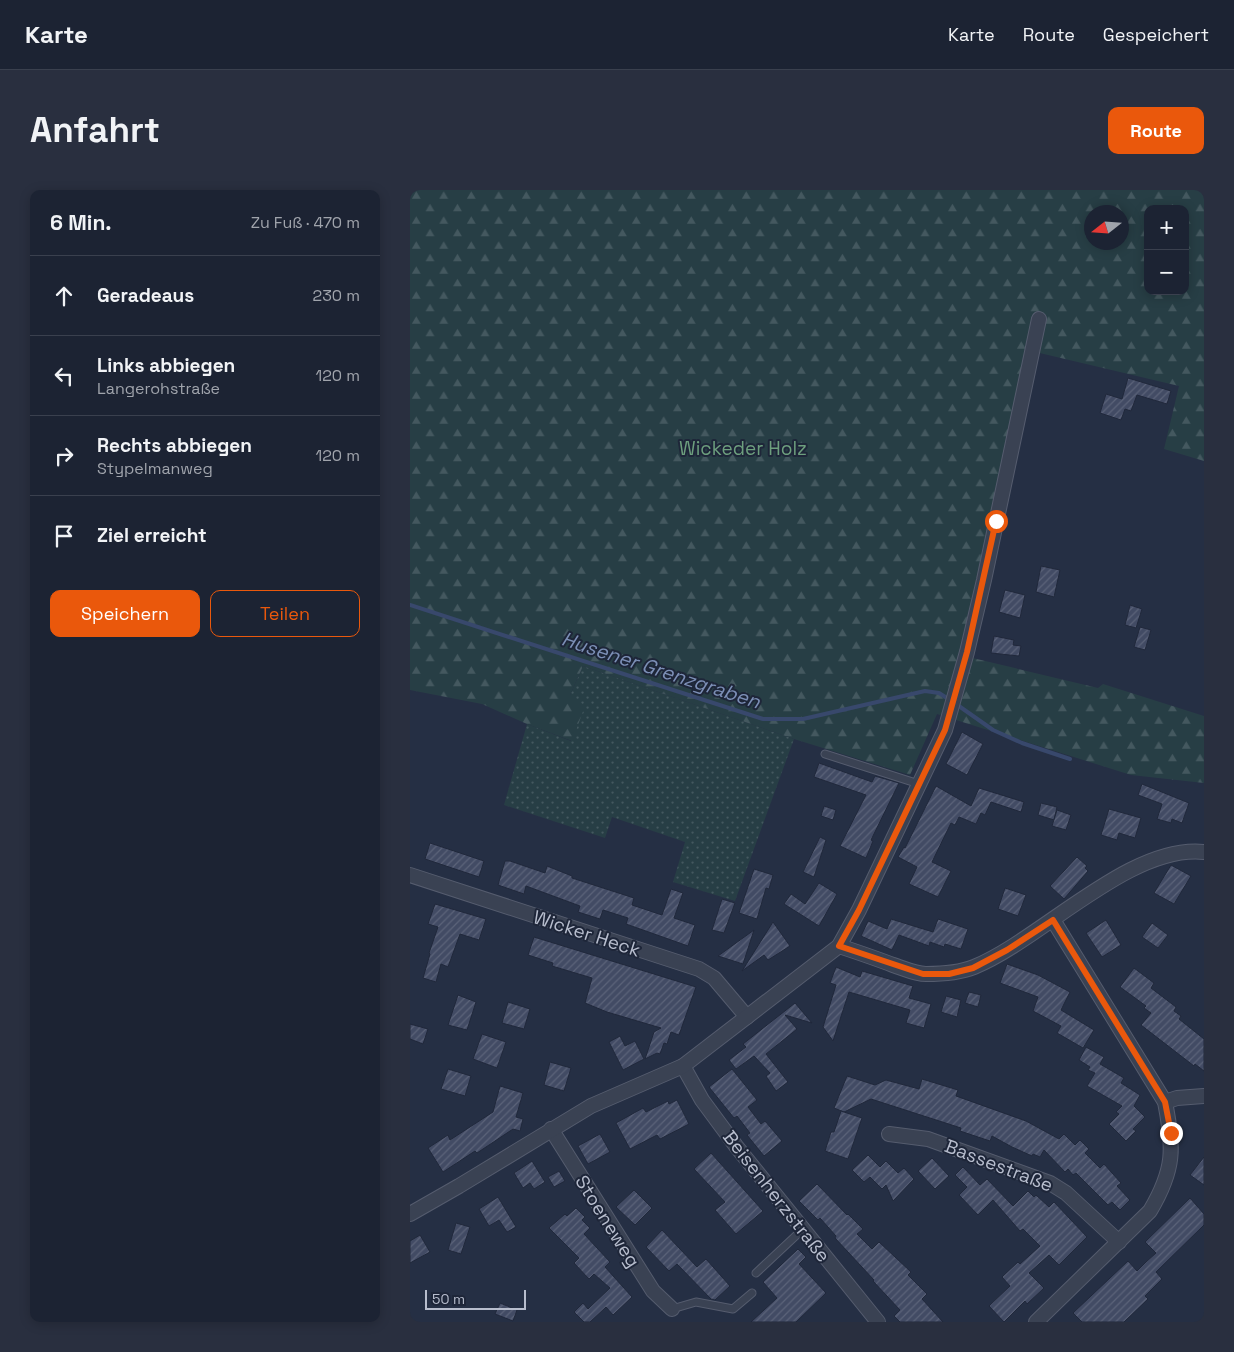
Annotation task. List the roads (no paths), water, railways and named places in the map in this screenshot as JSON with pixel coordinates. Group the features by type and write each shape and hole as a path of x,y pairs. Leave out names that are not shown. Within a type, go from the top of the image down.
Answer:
{"street":[{"path":"410,1214 591,1106 683,1066 839,946 859,910 945,730 984,580 1039,319"},
{"path":"839,946 923,974 949,974 973,968 1007,950 1101,888 1145,862 1173,854 1194,851 1204,852"},
{"name":"Wicker Heck","path":"410,875 699,969 714,978 747,1017"},
{"path":"1036,1322 1150,1211 1161,1192 1172,1153 1171,1133 1165,1102 1053,920"},
{"name":"Beisenherzstraße","path":"683,1066 708,1108 736,1146 878,1322"},
{"path":"1165,1102 1177,1098 1204,1096"},
{"name":"Stoeneweg","path":"551,1129 653,1291 672,1309"},
{"name":"Bassestraße","path":"889,1134 928,1139 1050,1182 1066,1193 1119,1242"}],"lane":[{"path":"825,754 919,784"},
{"path":"756,1272 803,1229"},
{"path":"672,1309 696,1302 733,1309 752,1293"}],"waterway":[{"name":"Husener Grenzgraben","path":"410,605 763,719 803,719 925,691 939,693 950,700"},
{"name":"Husener Grenzgraben","path":"956,704 993,730 1022,743 1070,759"}],"park label":[{"name":"Wickeder Holz","path":"743,448"}]}
